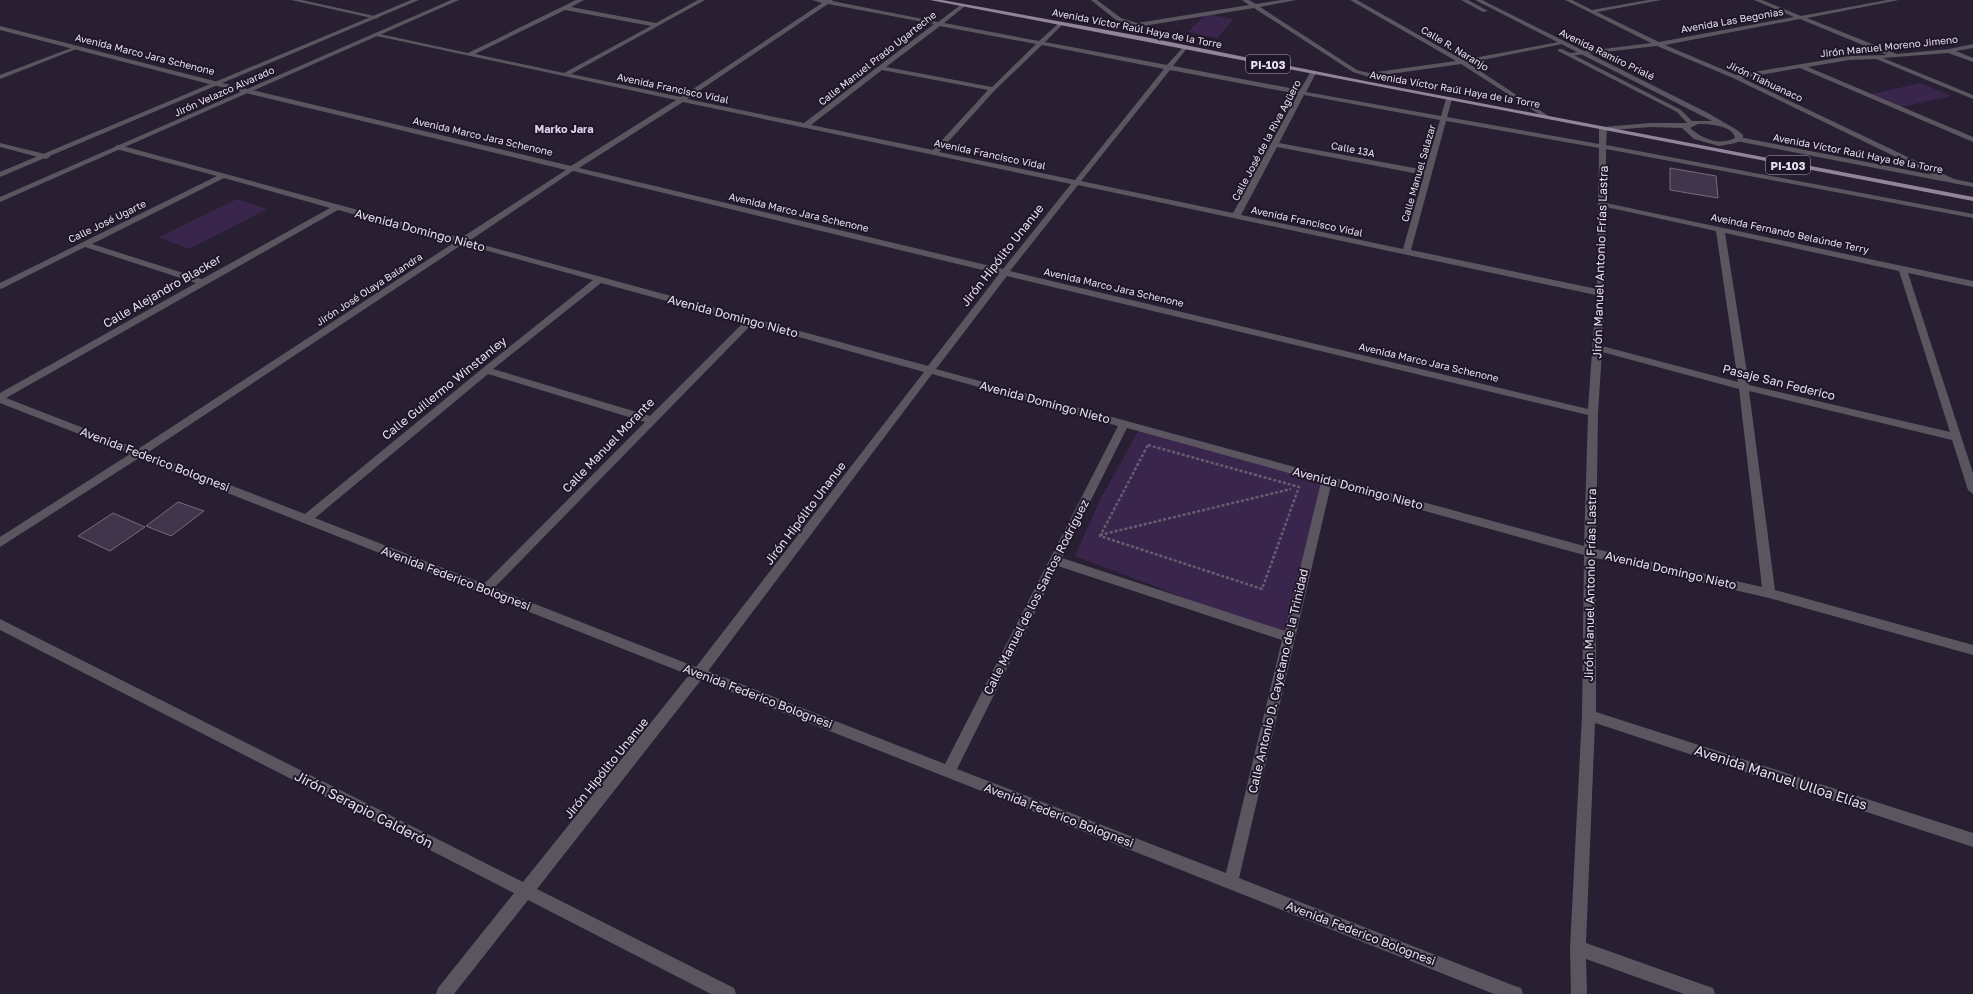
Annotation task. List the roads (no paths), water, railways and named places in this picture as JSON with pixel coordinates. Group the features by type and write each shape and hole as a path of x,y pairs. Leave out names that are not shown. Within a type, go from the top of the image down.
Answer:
{"main road":[{"name":"Avenida Víctor Raúl Haya de la Torre","path":"933,0 1973,199"}],"street":[{"path":"294,0 376,17"},
{"name":"Jirón Velazco Alvarado","path":"0,175 46,157 416,0"},
{"name":"Jirón Velazco Alvarado","path":"0,200 456,0"},
{"path":"468,55 581,0"},
{"path":"565,75 702,0"},
{"path":"815,0 828,1 939,24 1170,66 1303,93 1973,216"},
{"path":"1094,0 1115,18 1124,23 1137,25 1253,5 1292,0"},
{"path":"1244,0 1355,71 1369,75 1462,62 1564,43"},
{"name":"Calle R. Naranjo","path":"1353,0 1462,62 1545,116"},
{"path":"1464,0 1524,31"},
{"name":"Avenida Ramiro Prialé","path":"1478,0 1706,114 1739,135 1737,140"},
{"name":"Jirón Tiahuanaco","path":"1568,0 1658,44 1735,77 1952,181"},
{"path":"1593,11 1653,0"},
{"path":"1757,0 1897,56"},
{"name":"Avenida Las Begonias","path":"1571,55 1658,44 1896,0"},
{"name":"Jirón José Olaya Balandra","path":"0,543 572,169 681,100 828,1"},
{"name":"Calle Manuel Prado Ugarteche","path":"805,126 962,6"},
{"path":"565,8 657,25"},
{"path":"934,153 993,89 1060,24"},
{"name":"Avenida Marco Jara Schenone","path":"0,28 217,84 1593,413"},
{"name":"Avenida Francisco Vidal","path":"375,35 1601,293"},
{"name":"Avenida Ramiro Prialé","path":"1537,38 1679,111 1688,124 1686,130 1690,134"},
{"name":"Jirón Manuel Moreno Jimeno","path":"1735,77 1849,58 1878,58 1949,51 1973,46"},
{"name":"Jirón Hipólito Unanue","path":"444,994 699,673 1005,272 1185,47"},
{"path":"0,76 76,48"},
{"path":"1949,51 1973,60"},
{"path":"1878,58 1973,97"},
{"path":"1801,66 1973,140"},
{"path":"881,68 993,89"},
{"name":"Calle José de la Riva Agüero","path":"1236,216 1313,73"},
{"name":"Calle Manuel Salazar","path":"1406,252 1449,99"},
{"path":"1603,129 1707,122 1727,127"},
{"name":"Jirón Manuel Antonio Frías Lastra","path":"1579,994 1578,948 1589,715 1593,413 1601,293 1603,129"},
{"path":"1688,145 1690,134"},
{"name":"Avenida Víctor Raúl Haya de la Torre","path":"1690,134 1697,138 1718,143 1737,140 1973,185"},
{"path":"1734,154 1737,140"},
{"path":"0,145 46,157"},
{"name":"Calle 13A","path":"1275,145 1428,173"},
{"name":"Avenida Domingo Nieto","path":"119,147 1590,552 1770,593 1973,650"},
{"name":"Calle José Ugarte","path":"0,286 223,176"},
{"name":"Aveinda Fernando Belaúnde Terry","path":"1602,204 1973,284"},
{"name":"Calle Alejandro Blacker","path":"0,398 201,282 337,207"},
{"path":"1720,229 1744,387 1770,593"},
{"path":"83,244 201,282"},
{"path":"1903,270 1973,490"},
{"name":"Calle Guillermo Winstanley","path":"306,519 486,370 600,279"},
{"name":"Calle Manuel Morante","path":"486,589 750,320"},
{"name":"Pasaje San Federico","path":"1598,348 1744,387 1955,437"},
{"path":"486,370 651,420"},
{"name":"Avenida Federico Bolognesi","path":"0,398 1515,994"},
{"name":"Calle Manuel de los Santos Rodríguez","path":"949,772 1054,560 1124,424"},
{"name":"Calle Antonio D. Cayetano de la Trinidad","path":"1231,882 1288,637 1327,480"},
{"path":"1054,560 1288,637"},
{"name":"Jirón Serapio Calderón","path":"0,624 728,994"},
{"name":"Avenida Manuel Ulloa Elías","path":"1589,715 1973,840"},
{"path":"1578,948 1707,994"}],"district":[{"name":"Marko Jara","path":"564,128"}]}
